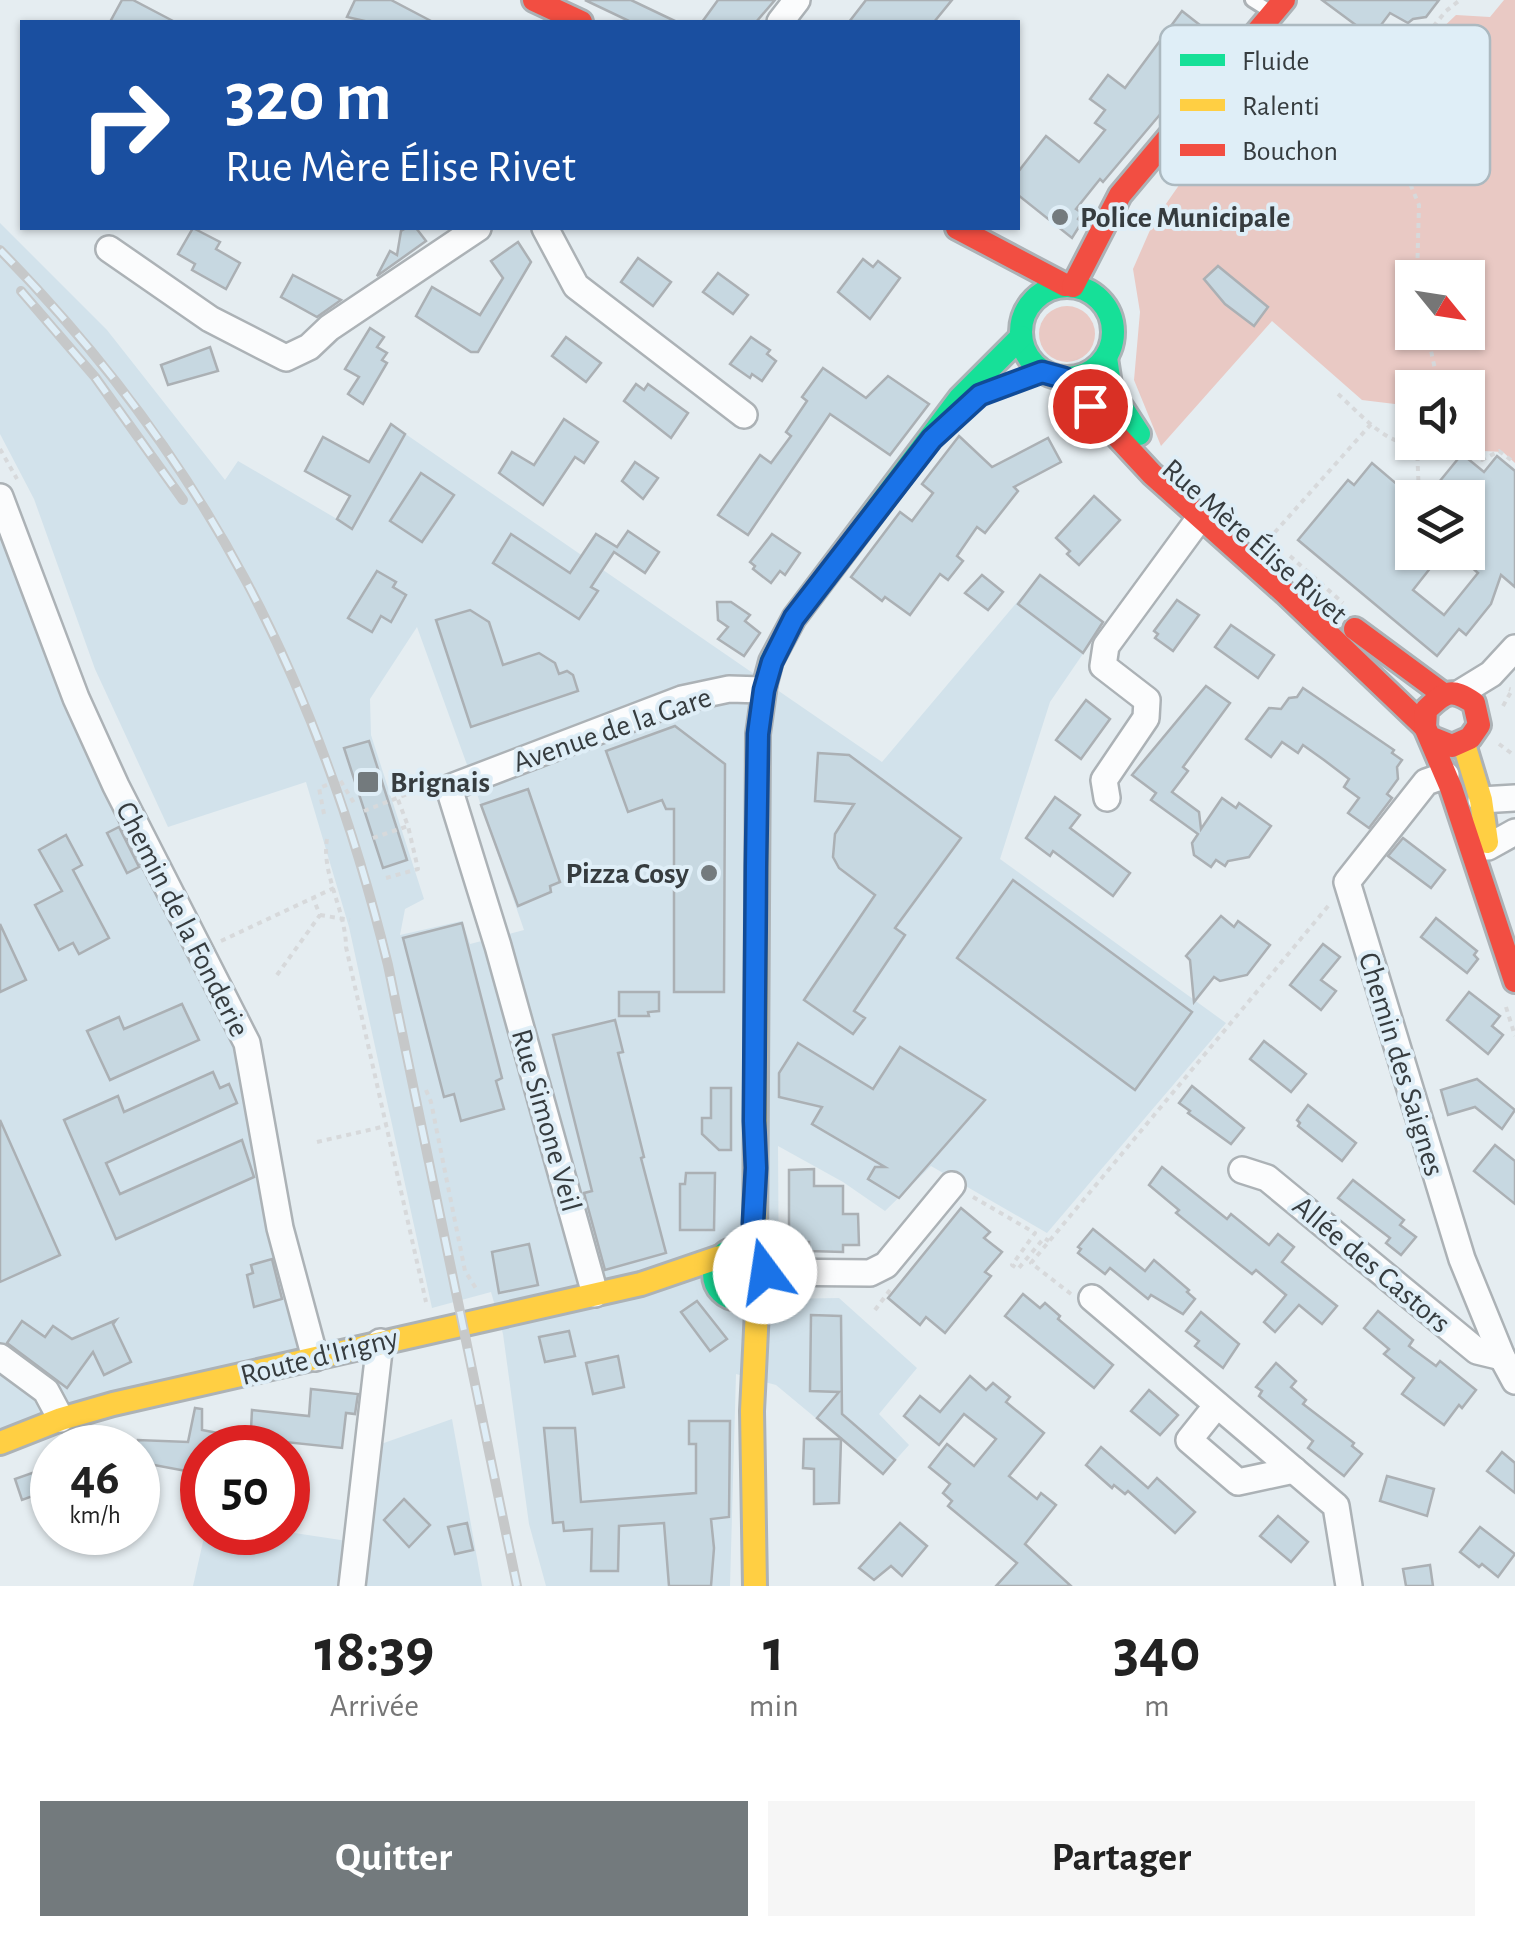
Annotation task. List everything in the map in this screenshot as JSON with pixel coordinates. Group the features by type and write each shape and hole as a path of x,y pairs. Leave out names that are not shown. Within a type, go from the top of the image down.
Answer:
{"street":[{"path":"534,0 576,20"},
{"path":"782,20 797,0"},
{"path":"1018,294 1038,296 1069,286 1120,196 1160,151"},
{"path":"1100,299 1114,224 1141,174"},
{"path":"109,248 210,319 286,358 310,347 330,328 475,230"},
{"path":"546,230 576,286 744,415"},
{"path":"959,230 1018,294 1024,350 1053,375"},
{"path":"932,439 980,395 1009,383 1088,374 1106,358 1112,343 1109,312 1100,299 961,230"},
{"path":"1024,262 1060,255 1098,238"},
{"path":"755,1586 752,1411 760,1272 754,1121 758,734 764,690 772,662 794,618 960,398 1021,337"},
{"name":"Rue Mère Élise Rivet","path":"1106,358 1111,392 1174,474 1384,654 1460,699"},
{"name":"Rue Mère Élise Rivet","path":"1053,375 1152,474 1285,593 1428,732 1515,982"},
{"name":"Chemin de la Fonderie","path":"0,497 76,698 125,804 247,1043 280,1228 315,1358"},
{"name":"Rue Mère Élise Rivet","path":"1107,798 1104,780 1146,718 1147,700 1103,666 1106,646 1200,519"},
{"path":"1460,699 1515,648"},
{"path":"1460,699 1476,734 1464,744 1447,747 1428,732 1426,710 1460,699 1515,662"},
{"name":"Avenue de la Gare","path":"498,946 449,788 682,699 729,689 764,690"},
{"path":"1464,744 1515,955"},
{"path":"1347,882 1426,782 1448,782 1464,802 1474,833 1488,847"},
{"path":"1480,800 1515,798"},
{"path":"1488,847 1515,832"},
{"name":"Chemin des Saignes","path":"1347,882 1462,1259 1515,1381"},
{"name":"Rue Simone Veil","path":"498,946 596,1294"},
{"path":"752,1411 741,1323 727,1295 714,1280 741,1221 754,1121"},
{"name":"Allée des Castors","path":"1242,1170 1267,1178 1477,1351 1502,1357"},
{"path":"760,1272 870,1273 886,1266 952,1185"},
{"path":"723,1254 742,1248 760,1272"},
{"name":"Route d'Irigny","path":"0,1443 61,1419 432,1329 642,1284 701,1266 723,1254"},
{"path":"727,1295 746,1298 760,1272"},
{"name":"Route d'Irigny","path":"642,1284 690,1282 727,1295"},
{"path":"1092,1298 1336,1506 1349,1586"},
{"path":"352,1586 380,1342"},
{"path":"0,1357 46,1391 61,1419"},
{"path":"1217,1404 1189,1440 1226,1472 1238,1482 1294,1470"}],"lane":[{"path":"1252,0 1279,7"}],"path":[{"path":"1434,25 1460,0"},
{"path":"1411,185 1420,205 1418,260"},
{"path":"1338,394 1395,440"},
{"path":"1262,547 1371,424"},
{"path":"1485,458 1498,451 1515,463"},
{"path":"1505,750 1515,756"},
{"path":"324,814 319,788 340,780 354,803"},
{"path":"364,810 430,785"},
{"path":"386,878 418,869 397,797"},
{"path":"373,838 408,826"},
{"path":"327,839 326,856 432,1329"},
{"path":"1035,1234 1012,1265 1018,1270 1347,882"},
{"path":"217,943 334,888"},
{"path":"313,898 320,915"},
{"path":"320,915 350,920"},
{"path":"277,975 320,915"},
{"path":"426,1090 466,1271 492,1316"},
{"path":"380,1097 388,1096"},
{"path":"317,1142 386,1126"},
{"path":"952,1185 1046,1240"},
{"path":"1046,1240 1031,1263 1079,1301 1092,1298"}],"shaded area":[{"path":"1504,0 1515,0 1515,463 1503,452 1485,451 1485,370 1395,370 1395,404 1362,400 1272,321 1161,446 1134,380 1140,312 1133,269 1154,221 1179,185 1490,185 1490,25 1445,25 1456,15 1490,17"},
{"path":"0,223 107,330 225,480 238,461 337,519 391,424 882,762 1040,575 1104,623 1050,702 1000,859 1226,1023 1047,1233 931,1166 885,1211 778,1146 779,1299 839,1298 917,1368 879,1414 909,1445 883,1474 776,1385 736,1374 730,1586 546,1586 529,1524 503,1334 491,1292 432,1308 349,927 306,782 168,827 95,669 34,499 0,434","holes":["417,627 524,930 470,944 462,921 400,935 405,909 424,899 371,735 370,699"]},
{"path":"1067,306 1087,314 1095,334 1087,354 1067,362 1047,354 1039,334 1047,314"},
{"path":"0,511 240,1046 312,1369 67,1425 30,1425 30,1440 0,1452"},
{"path":"452,1419 482,1586 193,1586 200,1555 310,1555 310,1535 367,1544 381,1444"}],"building":[{"path":"122,0 133,0 171,20 111,20"},
{"path":"355,0 391,0 429,20 360,20 347,17"},
{"path":"585,0 631,0 673,20 627,20"},
{"path":"718,0 775,0 758,20 703,20"},
{"path":"866,0 952,0 936,20 851,20"},
{"path":"1322,0 1439,0 1426,17 1408,23 1390,13 1381,25 1356,25"},
{"path":"1182,11 1200,25 1172,25"},
{"path":"1160,41 1160,115 1076,209 1082,213 1078,219 1082,222 1072,238 1020,197 1020,169 1046,136 1079,162 1105,130 1095,123 1105,110 1090,99 1108,75 1125,88"},
{"path":"192,230 197,230 220,242 216,249 240,263 226,289 192,270 195,264 178,254"},
{"path":"418,230 426,241 377,276 390,251 397,255 401,231"},
{"path":"518,242 531,262 478,352 471,352 416,316 432,287 480,315 503,278 491,261"},
{"path":"638,258 671,282 653,306 621,282"},
{"path":"863,259 873,267 878,261 900,278 870,319 838,292"},
{"path":"1218,266 1268,307 1254,326 1225,304 1204,279"},
{"path":"718,273 748,295 733,314 703,292"},
{"path":"293,275 341,300 317,317 281,297"},
{"path":"370,328 384,337 377,347 387,353 382,360 387,363 363,404 348,394 359,377 345,369"},
{"path":"566,337 601,363 586,382 552,356"},
{"path":"751,337 770,350 767,354 776,361 762,381 730,364"},
{"path":"210,347 218,371 168,385 161,365"},
{"path":"823,368 866,398 888,376 929,404 890,455 830,414 748,535 718,515 760,455 771,463 791,436 786,432 807,401 802,397"},
{"path":"636,384 644,390 648,384 688,413 671,438 624,401"},
{"path":"564,419 598,442 584,463 575,457 543,505 499,473 512,452 534,465"},
{"path":"391,424 405,434 352,529 337,519 350,496 305,471 323,437 369,462"},
{"path":"959,436 992,467 1048,438 1061,462 1014,487 1018,491 985,533 977,527 957,556 963,561 948,580 940,574 910,615 885,597 882,601 851,577 900,512 912,521 933,493 922,484"},
{"path":"1497,456 1515,471 1515,587 1501,575 1491,604 1466,635 1459,629 1437,656 1298,540 1348,480 1354,485 1372,463 1395,483 1395,570 1429,570 1413,590 1444,615 1478,573 1475,570 1485,570 1485,480 1441,480 1457,460 1469,460 1484,472"},
{"path":"635,462 658,478 643,499 622,481"},
{"path":"421,473 454,495 422,542 390,521"},
{"path":"1094,496 1120,520 1079,565 1056,538"},
{"path":"628,531 659,552 645,573 614,552 591,587 598,591 579,619 493,563 511,534 570,573 596,534 617,547"},
{"path":"772,534 800,553 785,575 780,571 771,583 750,562"},
{"path":"377,571 396,582 393,587 406,595 391,622 381,616 372,632 348,618"},
{"path":"982,575 1003,592 988,610 965,593"},
{"path":"1040,575 1103,622 1083,653 1018,604"},
{"path":"1177,600 1199,615 1173,651 1155,638 1158,634 1154,631"},
{"path":"717,602 731,602 750,615 745,621 760,633 744,656 718,639 728,627 718,620"},
{"path":"470,610 489,622 503,665 539,653 555,663 559,674 567,671 573,675 578,691 471,727 436,620"},
{"path":"1231,625 1274,655 1258,678 1215,647"},
{"path":"1206,686 1230,703 1183,767 1188,771 1172,792 1199,812 1201,829 1222,798 1236,808 1239,803 1271,826 1249,857 1228,861 1225,866 1216,860 1211,867 1194,855 1192,843 1198,834 1151,800 1156,793 1132,775"},
{"path":"1303,688 1394,750 1392,753 1402,760 1397,767 1398,779 1387,794 1392,798 1369,828 1348,813 1359,798 1344,787 1349,779 1324,760 1303,745 1298,753 1282,742 1271,757 1246,739 1269,708 1281,709"},
{"path":"1086,700 1110,719 1081,759 1056,740"},
{"path":"675,726 725,764 724,992 674,992 674,809 666,809 662,800 628,812 606,751"},
{"name":"Brignais","path":"369,741 407,860 383,868 344,748"},
{"path":"818,753 849,755 961,838 895,928 905,935 854,1011 865,1018 853,1034 804,1000 875,895 839,868 833,857 835,834 854,804 815,801"},
{"path":"528,789 560,882 550,886 551,892 518,906 481,805"},
{"path":"1055,797 1080,815 1070,828 1130,873 1113,896 1053,851 1050,856 1026,838"},
{"path":"119,827 139,867 127,873 107,833"},
{"path":"66,835 82,865 73,870 109,938 79,954 73,943 59,950 35,905 62,891 39,850"},
{"path":"1403,838 1445,870 1431,888 1388,856"},
{"path":"1013,880 1192,1012 1135,1090 957,958"},
{"path":"1221,916 1234,927 1238,921 1270,945 1247,975 1220,981 1214,977 1194,1002 1190,960 1186,956"},
{"path":"1436,918 1477,951 1474,955 1478,959 1467,973 1421,937"},
{"path":"462,923 502,1078 496,1081 504,1109 461,1121 454,1094 444,1097 403,938"},
{"path":"0,924 26,980 0,992"},
{"path":"1323,944 1340,957 1321,980 1336,991 1321,1010 1290,985"},
{"path":"619,992 659,992 659,1011 648,1012 649,1016 619,1016"},
{"path":"1469,992 1500,1016 1492,1026 1503,1035 1488,1054 1447,1020"},
{"path":"182,1004 199,1040 110,1080 87,1031 119,1017 124,1029"},
{"path":"615,1020 623,1052 618,1053 666,1253 605,1270 584,1193 592,1191 553,1035"},
{"path":"1264,1041 1306,1074 1291,1092 1250,1059"},
{"path":"798,1043 873,1089 900,1047 985,1100 899,1198 868,1179 875,1167 885,1167 812,1124 822,1107 779,1097 779,1073"},
{"path":"213,1072 220,1088 229,1084 237,1103 106,1163 120,1194 242,1140 254,1177 116,1239 64,1120 118,1096 124,1112"},
{"path":"1477,1079 1515,1110 1502,1129 1475,1107 1448,1115 1441,1090"},
{"path":"1192,1086 1244,1128 1231,1144 1179,1103"},
{"path":"711,1088 731,1088 731,1150 719,1150 702,1134 702,1118 711,1118"},
{"path":"1308,1105 1356,1143 1342,1161 1298,1126 1297,1120"},
{"path":"0,1120 60,1255 0,1282"},
{"path":"1495,1145 1515,1161 1515,1204 1474,1171"},
{"path":"1162,1167 1227,1219 1231,1214 1269,1245 1278,1234 1294,1247 1282,1262 1337,1306 1322,1324 1299,1305 1275,1332 1264,1322 1286,1295 1256,1270 1252,1274 1176,1213 1179,1210 1149,1185"},
{"path":"814,1169 814,1186 843,1186 843,1214 858,1214 859,1245 843,1245 843,1252 809,1251 809,1242 789,1242 789,1170"},
{"path":"686,1173 715,1173 714,1230 680,1230 680,1184 685,1184"},
{"path":"1353,1180 1404,1220 1400,1225 1416,1237 1401,1255 1386,1243 1390,1238 1338,1198"},
{"path":"961,1208 990,1232 984,1238 1002,1252 985,1272 991,1276 945,1333 926,1317 920,1325 888,1298"},
{"path":"1093,1229 1145,1271 1154,1260 1189,1290 1195,1299 1183,1314 1151,1295 1148,1299 1110,1268 1105,1274 1078,1253 1078,1247"},
{"path":"529,1244 538,1285 499,1293 492,1252"},
{"path":"272,1259 282,1299 254,1307 247,1275 253,1273 251,1265"},
{"path":"1023,1294 1040,1308 1045,1303 1060,1316 1058,1319 1113,1365 1094,1388 1005,1316"},
{"path":"697,1301 727,1339 710,1351 681,1312"},
{"path":"1378,1311 1413,1340 1409,1346 1436,1366 1440,1361 1476,1390 1444,1425 1402,1394 1414,1378 1384,1354 1389,1349 1364,1328"},
{"path":"1201,1312 1239,1344 1223,1368 1195,1346 1199,1341 1186,1331"},
{"path":"811,1315 841,1316 842,1414 895,1460 883,1474 817,1418 839,1392 810,1391"},
{"path":"116,1320 113,1324 131,1362 104,1375 93,1352 67,1388 7,1343 22,1321 45,1337 53,1326 72,1339"},
{"path":"569,1331 575,1356 545,1362 539,1337"},
{"path":"618,1356 624,1387 593,1394 586,1363"},
{"path":"1276,1363 1296,1381 1291,1387 1306,1400 1303,1404 1354,1443 1352,1446 1362,1454 1344,1476 1308,1448 1313,1441 1259,1396 1262,1391 1256,1387"},
{"path":"970,1376 986,1390 993,1383 1010,1397 1006,1402 1044,1433 1009,1476 1037,1499 1041,1493 1056,1505 1025,1544 1071,1586 996,1586 1017,1563 948,1506 952,1501 943,1493 950,1484 929,1467 947,1444 974,1466 996,1439 964,1414 939,1445 904,1416 920,1396 940,1412"},
{"path":"311,1389 358,1394 355,1414 346,1413 342,1448 310,1445 310,1425 251,1425 252,1410 309,1416"},
{"path":"1149,1390 1178,1415 1160,1435 1131,1411"},
{"path":"195,1408 202,1409 202,1425 192,1425"},
{"path":"689,1421 730,1421 729,1517 711,1519 711,1586 669,1586 664,1523 619,1526 618,1571 591,1571 592,1529 564,1531 563,1522 553,1523 544,1428 575,1428 581,1502 696,1493 696,1444 689,1444"},
{"path":"804,1439 841,1439 839,1503 814,1504 814,1469 803,1468"},
{"path":"160,1441 180,1442 180,1470 160,1466"},
{"path":"1101,1447 1148,1488 1157,1478 1195,1512 1175,1533 1128,1491 1125,1494 1114,1485 1112,1488 1086,1465"},
{"path":"1502,1452 1515,1463 1515,1493 1487,1471"},
{"path":"30,1474 30,1497 22,1500 15,1479"},
{"path":"1387,1476 1434,1489 1427,1516 1380,1501"},
{"path":"404,1499 430,1525 409,1547 384,1520"},
{"path":"1278,1516 1308,1542 1291,1562 1260,1536"},
{"path":"467,1523 473,1550 455,1554 448,1527"},
{"path":"900,1523 927,1546 902,1576 891,1566 874,1580 859,1568"},
{"path":"1480,1527 1515,1554 1498,1577 1460,1552"},
{"path":"1430,1565 1433,1586 1406,1586 1403,1569"}],"railway":[{"path":"0,250 73,330 138,411 195,494 245,580 289,669 327,763 360,861 388,965 517,1586"},
{"path":"21,291 95,377 183,500"}],"traffic: fast":[{"path":"1067,286 1085,289 1100,299 1110,314 1113,332 1110,350 1100,365 1085,375 1067,378 1049,375 1034,365 1024,350 1021,332 1024,314 1034,299 1049,289 1067,286"},
{"path":"765,684 771,661 794,618 960,398 1021,337"},
{"path":"1106,358 1111,391 1139,434"},
{"path":"739,1249 757,1256 764,1274 757,1292 739,1299 721,1292 714,1274 721,1256 739,1249"}],"traffic: slow":[{"path":"755,1254 758,734 765,684"},
{"path":"1464,744 1481,800 1487,842"},
{"path":"0,1443 113,1404 641,1284 720,1257"},
{"path":"755,1586 752,1411 758,1290"}],"traffic: jam":[{"path":"534,0 577,20"},
{"path":"1263,25 1284,0"},
{"path":"1073,286 1120,195 1160,147"},
{"path":"961,230 1065,285"},
{"path":"1064,379 1152,474 1285,593 1425,727"},
{"path":"1355,629 1443,694"},
{"path":"1432,738 1452,746 1470,738 1479,725 1474,703 1454,693 1443,696 1426,710 1425,727 1451,788 1515,981"}],"place":[{"name":"Police Municipale","path":"1060,217"},
{"name":"Brignais","path":"368,782"},
{"name":"Pizza Cosy","path":"709,873"}],"route":[{"path":"765,1272 756,1254 753,1223 756,866 758,734 772,662 794,618 932,439 980,395 1042,372 1064,378 1090,406"}]}
